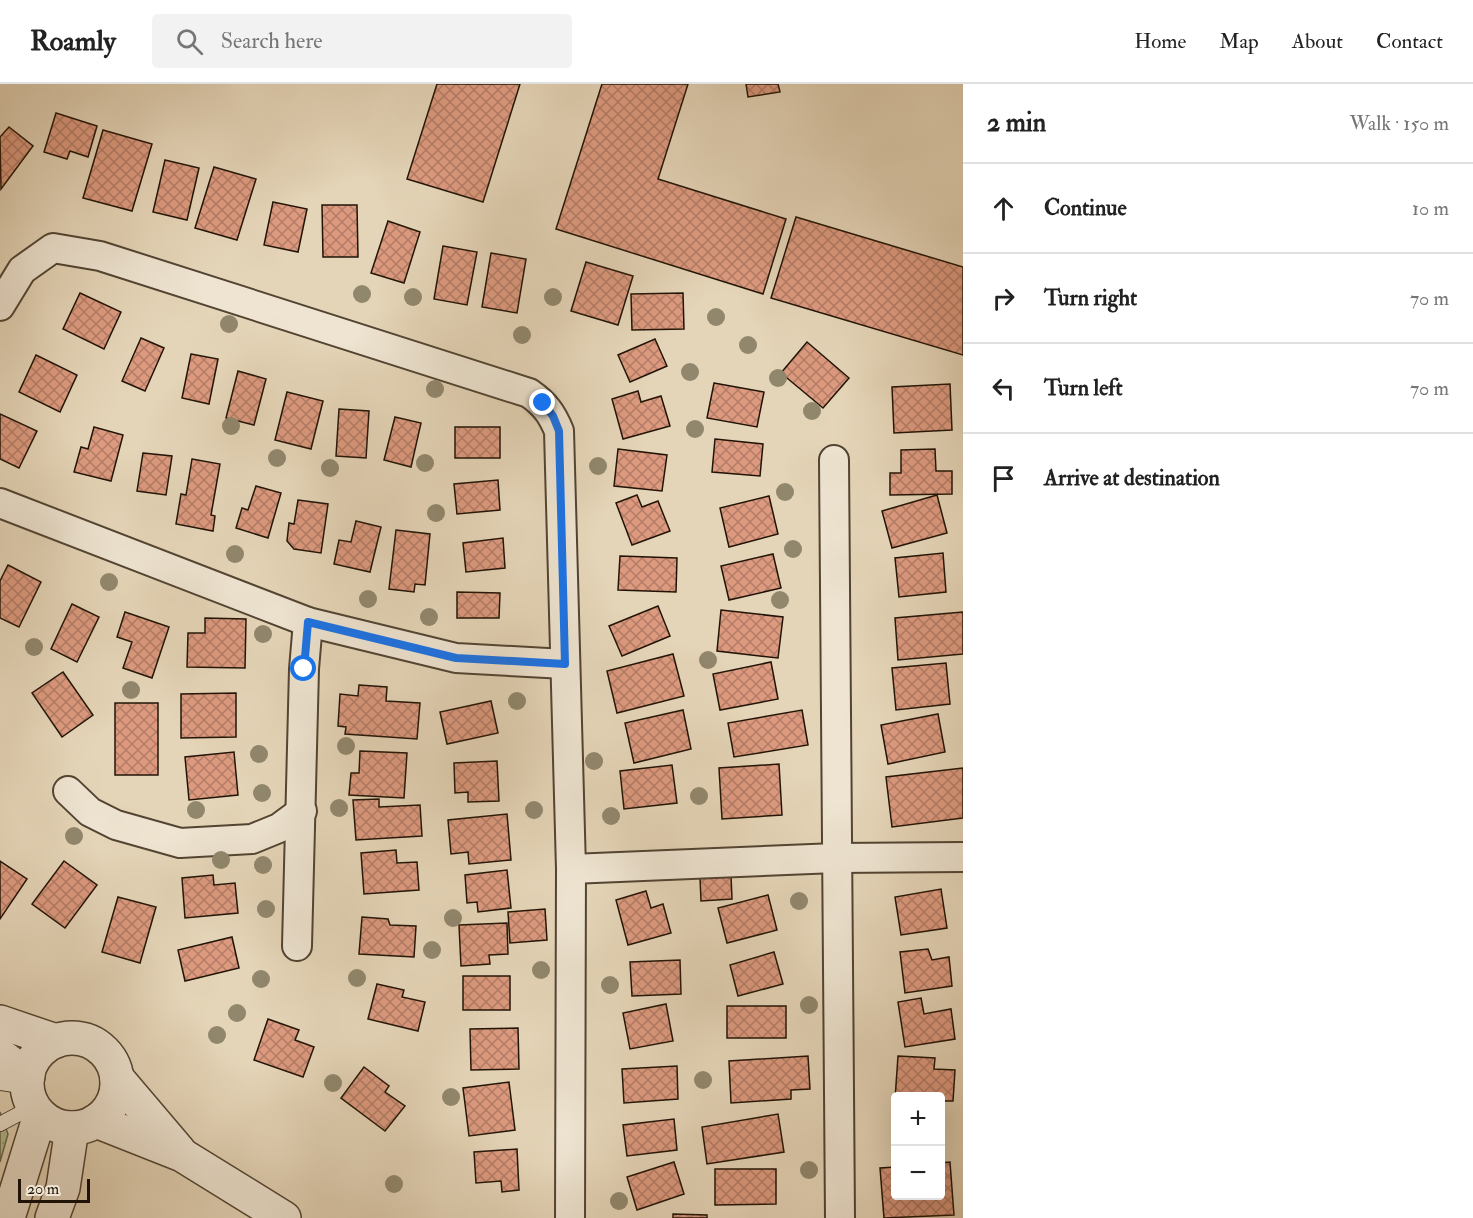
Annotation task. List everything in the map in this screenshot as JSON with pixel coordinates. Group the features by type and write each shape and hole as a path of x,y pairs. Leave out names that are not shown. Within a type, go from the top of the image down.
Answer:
{"street":[{"path":"0,306 22,270 53,248 100,256 530,393 543,403 553,416 559,431 571,869 570,1218"},
{"path":"834,460 840,1218"},
{"path":"0,503 308,622 456,658 565,664"},
{"path":"297,946 304,669 308,622"},
{"path":"68,791 90,812 116,825 180,843 252,838 279,828 302,811"},
{"path":"571,869 836,858 963,857"},
{"path":"0,1022 56,1041"},
{"path":"0,1055 26,1093 60,1126 84,1124 106,1113 117,1090 117,1078 114,1066 100,1048 79,1038 56,1041 38,1055 26,1093 8,1218"},
{"path":"117,1078 182,1155"},
{"path":"84,1124 182,1155 284,1218"},
{"path":"52,1218 84,1124"}],"lane":[{"path":"0,1124 26,1093"}],"green space":[{"path":"0,1112 8,1134 0,1162"}],"building":[{"path":"437,84 520,84 483,202 407,179"},
{"path":"602,84 688,84 658,179 786,219 763,294 556,229"},
{"path":"746,84 778,84 780,92 748,97"},
{"path":"56,113 97,126 88,157 70,151 67,159 44,152"},
{"path":"9,127 33,146 1,189 0,137"},
{"path":"103,130 152,144 132,211 83,198"},
{"path":"165,160 199,168 187,220 153,212"},
{"path":"214,167 256,179 237,240 195,228"},
{"path":"273,202 307,209 298,252 264,245"},
{"path":"322,205 357,205 358,257 323,257"},
{"path":"796,217 963,267 963,355 771,298"},
{"path":"388,221 420,232 404,283 371,273"},
{"path":"443,246 477,252 467,305 434,299"},
{"path":"491,253 526,259 517,313 482,307"},
{"path":"586,262 633,276 618,325 571,311"},
{"path":"80,293 121,312 104,349 63,329"},
{"path":"683,293 684,329 632,330 631,294"},
{"path":"141,338 164,348 145,391 122,381"},
{"path":"655,339 667,366 630,382 618,355"},
{"path":"807,342 849,378 823,408 781,373"},
{"path":"191,354 218,359 209,404 182,398"},
{"path":"36,355 77,375 60,412 19,392"},
{"path":"238,371 266,379 254,425 226,418"},
{"path":"714,383 764,392 757,427 707,418"},
{"path":"950,384 952,430 894,433 892,387"},
{"path":"638,391 641,402 661,396 670,426 623,439 612,399"},
{"path":"287,392 323,401 311,449 275,440"},
{"path":"339,409 369,411 366,458 336,456"},
{"path":"0,414 37,431 19,468 0,459"},
{"path":"395,417 421,423 411,467 384,460"},
{"path":"94,427 123,435 111,481 74,472 81,447 88,449"},
{"path":"455,427 500,427 500,458 455,458"},
{"path":"715,439 763,444 760,476 712,472"},
{"path":"618,449 667,455 662,491 614,486"},
{"path":"935,449 936,471 952,471 952,494 890,495 890,473 901,473 901,450"},
{"path":"143,453 172,456 166,495 137,491"},
{"path":"192,459 220,464 211,515 215,516 213,531 176,524 181,494 186,495"},
{"path":"498,480 500,510 457,514 454,484"},
{"path":"256,486 281,493 268,538 236,528 242,508 248,510"},
{"path":"637,495 642,507 658,501 670,531 632,545 616,503"},
{"path":"937,495 947,533 892,548 882,511"},
{"path":"769,496 778,534 729,547 720,508"},
{"path":"298,500 328,504 321,553 294,549 287,541 289,523 294,524"},
{"path":"356,521 381,527 370,572 334,564 339,540 351,542"},
{"path":"396,530 430,534 425,585 415,584 414,592 389,589"},
{"path":"503,538 505,568 466,572 463,543"},
{"path":"943,553 946,592 899,597 895,558"},
{"path":"773,554 781,588 729,600 721,566"},
{"path":"620,556 677,558 676,592 618,590"},
{"path":"8,565 41,582 19,627 0,618 0,581"},
{"path":"457,592 500,593 499,618 457,618"},
{"path":"72,604 99,617 77,662 51,649"},
{"path":"658,606 670,636 622,656 609,626"},
{"path":"721,610 783,617 778,658 717,651"},
{"path":"125,612 169,627 152,678 123,668 132,642 117,637"},
{"path":"963,612 963,654 898,660 895,618"},
{"path":"205,618 246,619 245,668 187,667 188,633 205,633"},
{"path":"673,654 684,696 617,713 607,671"},
{"path":"771,662 778,699 720,710 713,674"},
{"path":"946,663 950,704 896,710 892,668"},
{"path":"63,672 93,715 62,737 32,693"},
{"path":"359,685 387,687 386,701 420,703 417,739 345,734 346,727 338,726 340,694 358,696"},
{"path":"236,693 236,737 181,738 181,694"},
{"path":"491,701 498,733 447,744 440,712"},
{"path":"115,703 158,703 158,775 115,775"},
{"path":"683,710 691,749 634,763 625,723"},
{"path":"802,710 808,745 734,757 728,723"},
{"path":"938,714 945,752 888,764 881,725"},
{"path":"360,751 407,753 404,798 349,795 351,773 359,773"},
{"path":"234,752 238,795 189,800 185,757"},
{"path":"497,761 499,801 468,802 468,792 455,793 454,763"},
{"path":"779,764 782,815 722,819 719,768"},
{"path":"672,765 677,803 624,809 620,771"},
{"path":"963,768 963,818 892,827 886,777"},
{"path":"379,799 379,807 420,805 422,836 356,840 353,800"},
{"path":"507,814 511,860 469,864 468,852 451,854 448,820"},
{"path":"396,850 397,863 417,862 419,890 364,894 361,853"},
{"path":"0,861 27,879 0,919"},
{"path":"64,861 97,885 65,928 32,904"},
{"path":"507,870 511,908 478,912 477,902 467,903 465,875"},
{"path":"213,875 214,885 235,883 238,913 185,918 182,878"},
{"path":"731,876 732,899 701,901 700,878"},
{"path":"941,889 947,928 901,935 895,897"},
{"path":"646,891 651,908 663,904 671,933 628,945 616,900"},
{"path":"768,895 777,930 727,943 718,908"},
{"path":"118,897 156,907 140,963 102,952"},
{"path":"545,909 547,940 510,943 508,912"},
{"path":"362,917 388,919 390,925 416,926 414,957 359,954"},
{"path":"507,923 508,954 489,955 490,964 461,966 459,925"},
{"path":"232,937 239,968 185,981 178,950"},
{"path":"928,949 932,960 949,957 952,986 905,993 900,952"},
{"path":"774,952 783,984 738,996 730,965"},
{"path":"680,960 681,994 632,996 630,962"},
{"path":"463,976 510,976 510,1010 463,1010"},
{"path":"377,984 404,990 402,997 425,1002 418,1031 368,1019"},
{"path":"921,998 924,1014 951,1009 955,1039 905,1047 898,1002"},
{"path":"666,1004 673,1041 630,1049 623,1013"},
{"path":"727,1006 786,1006 786,1038 727,1038"},
{"path":"268,1019 299,1030 295,1040 314,1047 303,1077 254,1060"},
{"path":"518,1028 519,1069 471,1070 470,1029"},
{"path":"808,1056 810,1089 791,1090 791,1099 731,1103 729,1061"},
{"path":"898,1056 935,1058 934,1069 955,1070 953,1101 945,1101 945,1092 895,1092"},
{"path":"677,1066 678,1099 624,1103 622,1069"},
{"path":"364,1067 389,1086 385,1092 405,1106 385,1131 341,1098"},
{"path":"509,1082 515,1130 469,1136 463,1088"},
{"path":"778,1114 784,1152 707,1164 702,1127"},
{"path":"674,1119 677,1150 627,1156 623,1125"},
{"path":"517,1149 519,1190 502,1192 501,1181 476,1183 474,1152"},
{"path":"674,1162 684,1194 637,1210 627,1177"},
{"path":"945,1162 950,1162 954,1215 884,1218 880,1168 891,1167 891,1200 945,1200"},
{"path":"715,1169 776,1169 776,1204 715,1205"},
{"path":"673,1214 707,1215 707,1218 673,1218"}],"route":[{"path":"304,669 308,622 456,658 565,664 559,431 553,416 543,403"}]}
